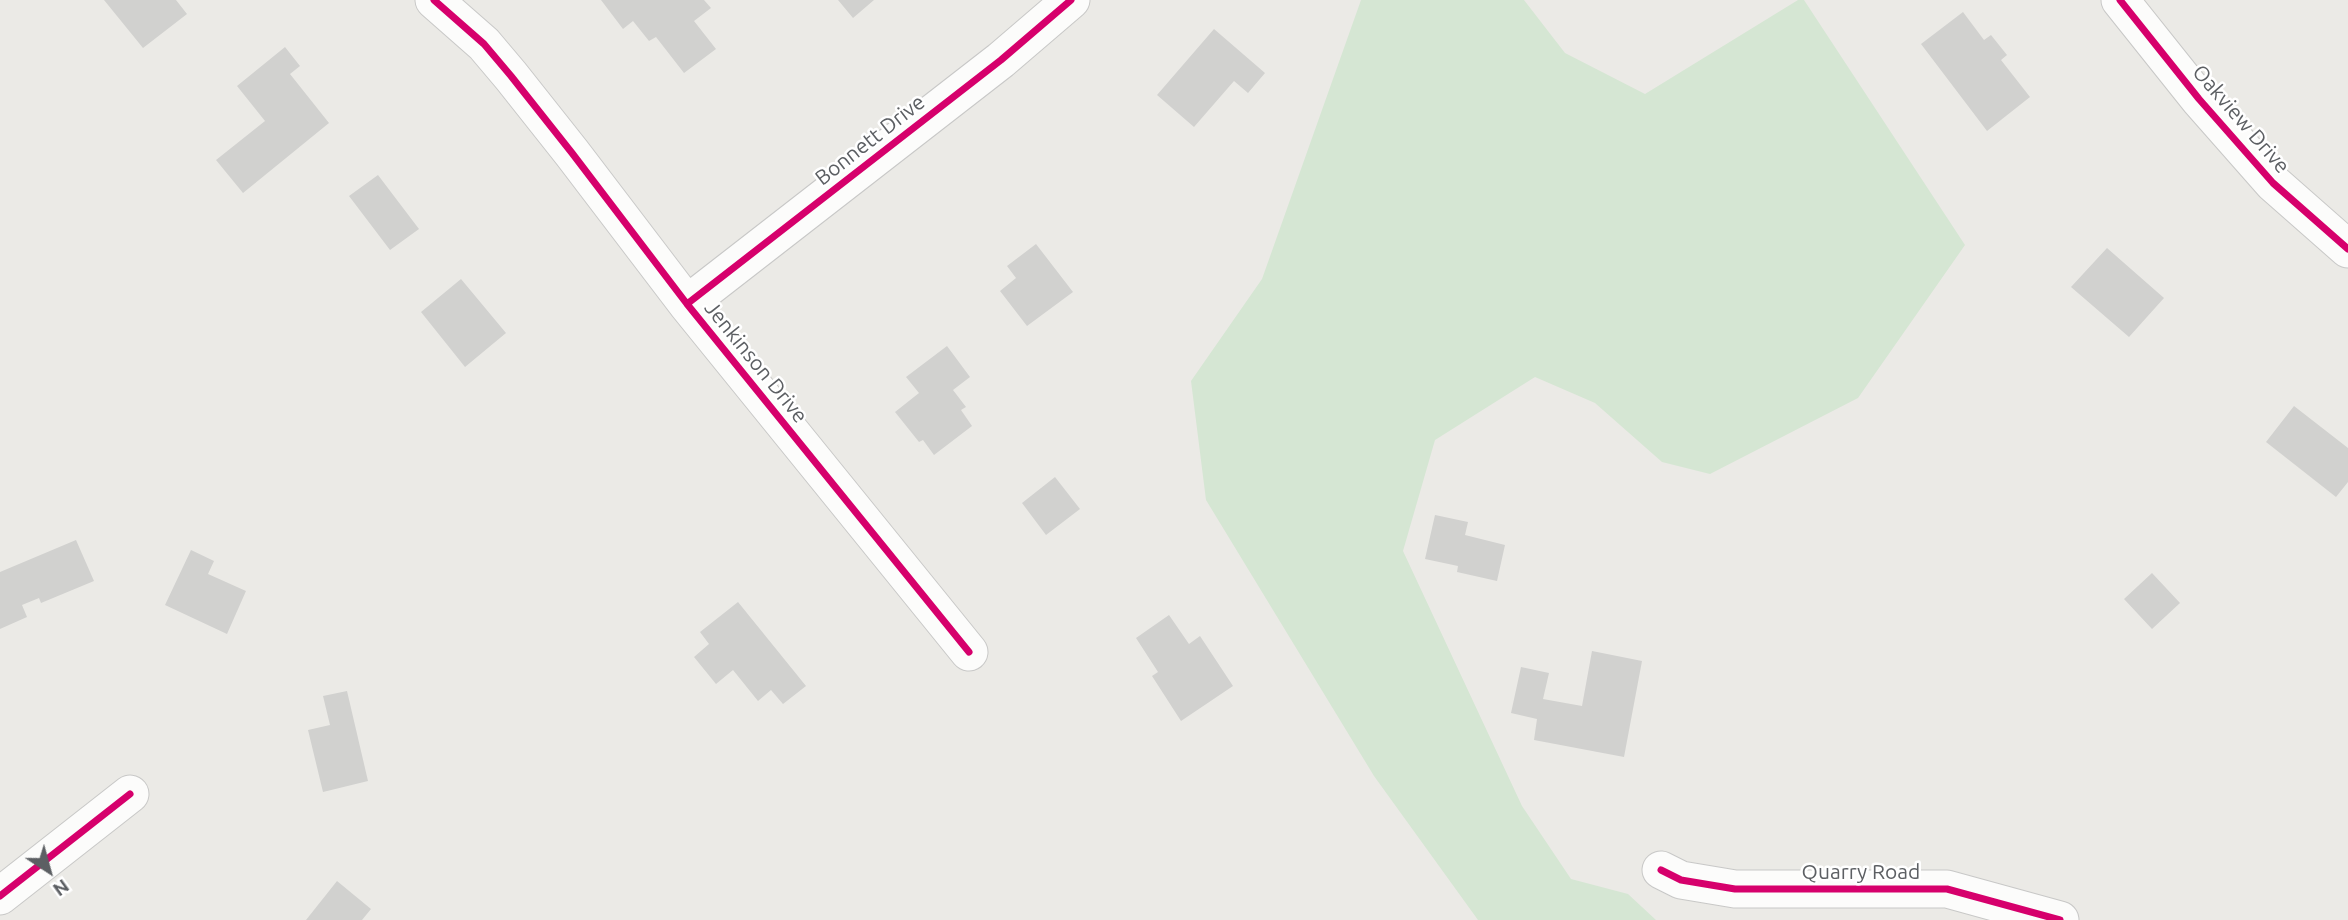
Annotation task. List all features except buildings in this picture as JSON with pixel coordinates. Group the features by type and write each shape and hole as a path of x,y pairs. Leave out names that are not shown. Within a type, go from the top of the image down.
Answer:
{"street":[{"name":"Jenkinson Drive","path":"434,0 484,44 511,76 687,304 969,652"},
{"name":"Bonnett Drive","path":"687,304 1001,60 1071,0"},
{"name":"Oakview Drive","path":"2120,0 2199,99 2273,183 2348,249"},
{"path":"0,896 130,793"},
{"name":"Quarry Road","path":"1661,870 1681,880 1735,889 1947,889 2060,920"}],"green space":[{"path":"1361,0 1524,0 1565,53 1645,94 1798,0 1804,0 1965,245 1858,398 1710,474 1662,462 1595,403 1535,377 1435,440 1403,551 1522,806 1571,879 1628,894 1656,920 1478,920 1374,776 1206,500 1191,381 1262,279"}],"cycle path":[{"path":"434,0 484,44 511,76 687,304 969,652"},
{"path":"687,304 1001,60 1071,0"},
{"path":"2120,0 2199,99 2273,183 2348,249"},
{"path":"0,896 130,794"},
{"path":"1661,870 1681,880 1735,889 1947,889 2060,920"}]}
